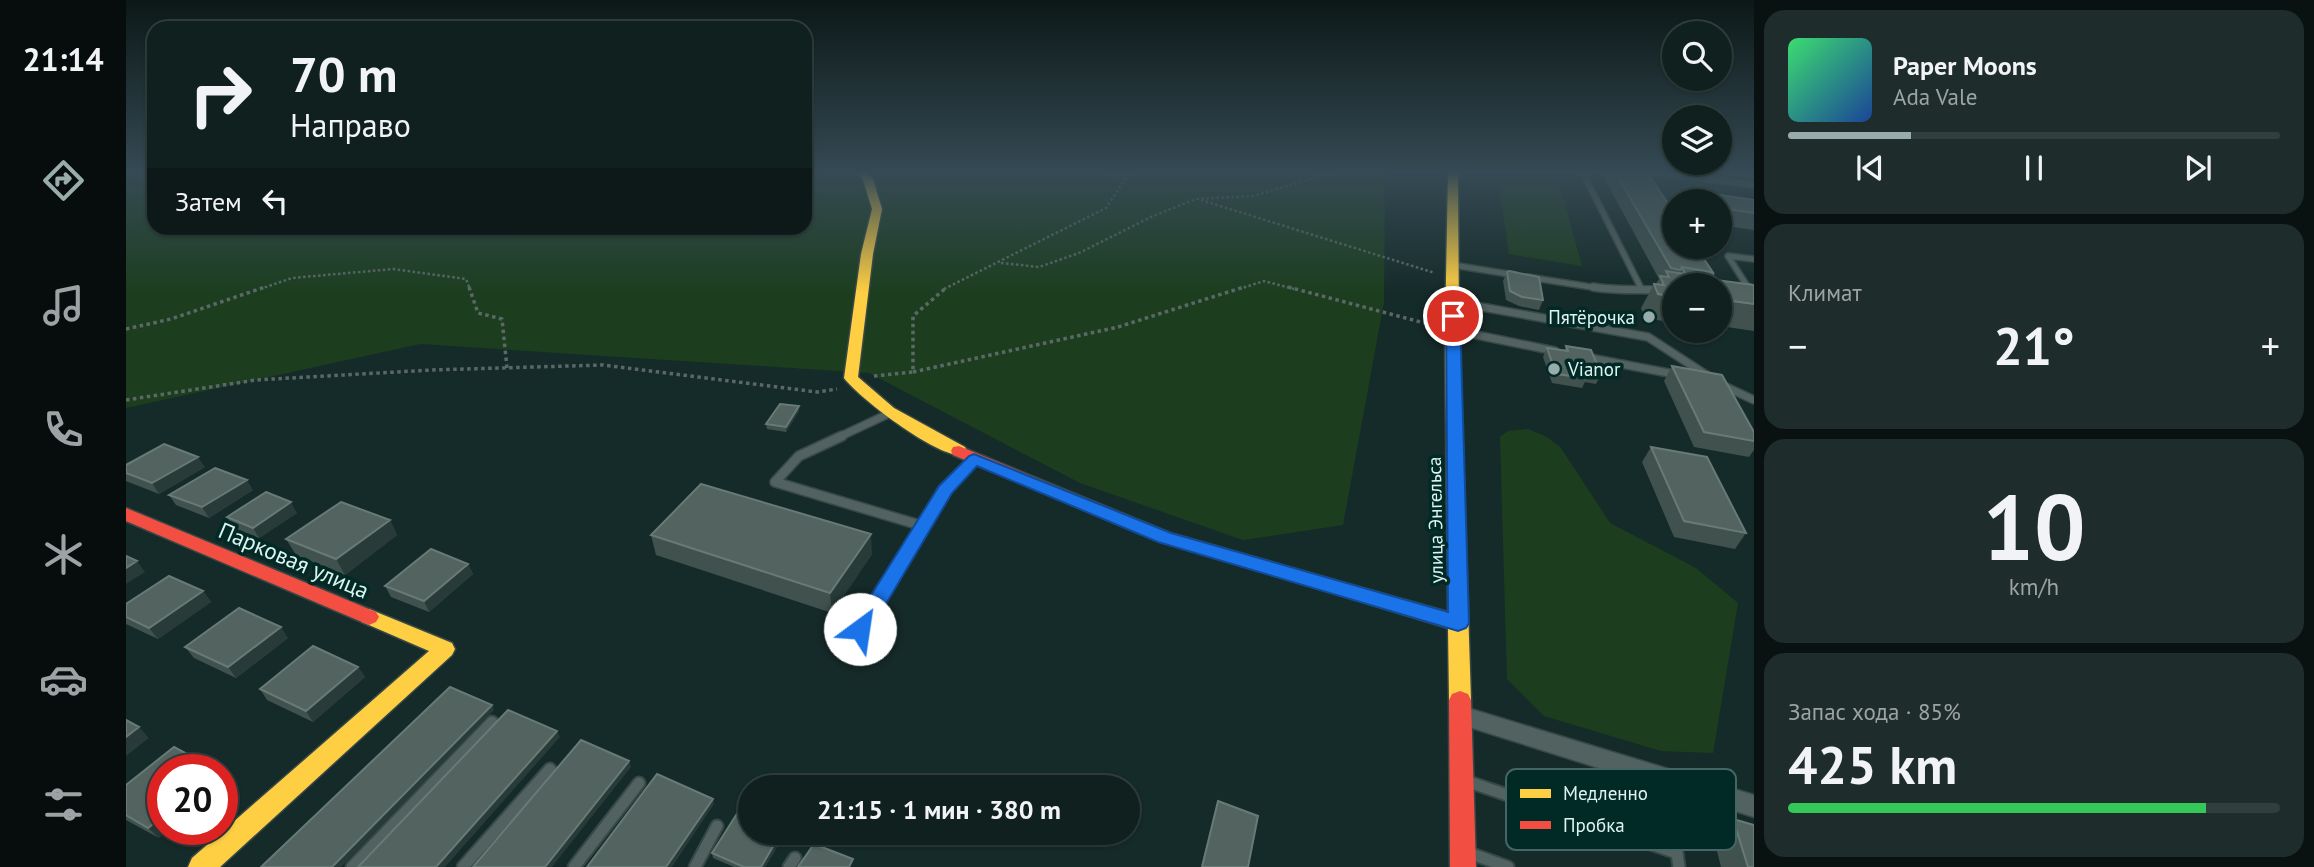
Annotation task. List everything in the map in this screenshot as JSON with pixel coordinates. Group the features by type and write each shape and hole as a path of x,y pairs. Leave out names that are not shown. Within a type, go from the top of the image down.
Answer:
{"street":[{"path":"876,212 867,254 854,382 889,414 974,459 1164,537 1458,623"},
{"name":"улица Энгельса","path":"1452,212 1452,330 1462,859"},
{"name":"Парковая улица","path":"126,514 445,649 201,867"},
{"path":"1461,715 1635,769"},
{"path":"1736,800 1754,806"}],"lane":[{"path":"1603,212 1641,288"},
{"path":"1754,259 1728,256 1754,298"},
{"path":"1453,272 1624,292 1641,288 1662,290"},
{"path":"1454,302 1648,337 1720,384 1754,400"},
{"path":"1743,302 1754,304"},
{"path":"1452,330 1559,352"},
{"path":"1573,354 1720,384"},
{"path":"889,414 799,456 775,482 923,526"},
{"path":"848,649 946,489 974,459"},
{"path":"352,867 492,722"},
{"path":"463,867 550,769"},
{"path":"1461,780 1506,795"},
{"path":"574,867 639,783"},
{"path":"695,867 717,826"},
{"path":"1668,850 1677,853 1679,867"},
{"path":"1462,859 1508,867"}],"path":[{"path":"913,372 913,316 946,288 1097,212"},
{"path":"1000,262 1040,267 1079,253 1162,212"},
{"path":"1243,212 1453,272"},
{"path":"126,329 170,319 292,278 393,269 466,279 478,313 502,319 506,368"},
{"path":"126,400 256,380 603,365 817,392 1118,327 1264,281 1452,330"}],"green space":[{"path":"126,212 147,212 147,235 812,235 812,212 1385,212 1384,302 1343,525 1243,540 1080,483 869,373 420,344 126,408"},
{"path":"1503,212 1567,212 1582,266 1509,254"},
{"path":"1528,429 1547,437 1561,448 1610,523 1696,568 1738,603 1713,753 1661,751 1544,716 1507,679 1500,437 1508,431"}],"building":[{"path":"1639,212 1662,212 1662,253"},
{"path":"1666,259 1704,259 1713,273 1682,267 1680,270 1671,268"},
{"path":"1682,267 1712,273 1685,273"},
{"path":"1509,271 1539,277 1543,300 1522,297 1510,291"},
{"path":"1732,282 1754,285 1754,304 1732,301"},
{"path":"1654,284 1662,285 1662,295 1658,294"},
{"path":"1566,346 1591,350 1601,374 1584,371 1587,378 1556,374 1547,348 1568,351"},
{"path":"1672,366 1722,375 1754,432 1754,441 1704,432"},
{"path":"780,404 799,406 786,427 766,424"},
{"path":"164,444 198,457 152,483 126,473 126,465"},
{"path":"1651,447 1707,457 1746,533 1684,521"},
{"path":"215,468 247,480 202,507 169,495"},
{"path":"701,484 871,534 830,593 651,535"},
{"path":"266,492 291,502 253,528 227,517"},
{"path":"341,502 390,520 336,559 286,539"},
{"path":"431,549 468,564 424,601 385,586"},
{"path":"126,556 137,561 126,568"},
{"path":"169,576 203,591 149,628 126,617 126,604"},
{"path":"239,608 281,627 228,667 185,647"},
{"path":"313,646 358,667 306,711 260,689"},
{"path":"450,687 492,705 332,867 261,867"},
{"path":"508,710 557,731 436,867 358,867"},
{"path":"126,720 139,727 126,737"},
{"path":"581,740 629,761 545,867 473,867"},
{"path":"174,747 187,754 165,754"},
{"path":"147,768 147,827 126,815 126,785"},
{"path":"657,774 713,799 666,867 587,867"},
{"path":"1218,801 1258,816 1248,867 1202,867"},
{"path":"738,812 738,845 774,845 761,867 744,867 712,853"},
{"path":"1736,820 1754,825 1754,867 1748,867 1736,829"},
{"path":"813,845 853,859 849,867 798,867"}],"traffic: slow":[{"path":"876,212 867,254 851,378 888,411 959,451"},
{"path":"1453,212 1452,330 1460,700"},
{"path":"1373,598 1458,623"},
{"path":"201,867 445,649 369,617"}],"traffic: jam":[{"path":"959,451 1164,537 1373,598"},
{"path":"126,514 369,617"},
{"path":"1460,700 1463,867"}],"place":[{"name":"Пятёрочка","path":"1649,317"},
{"name":"Vianor","path":"1554,369"}],"route":[{"path":"860,629 946,489 974,459 1164,537 1458,623 1453,316"}]}
